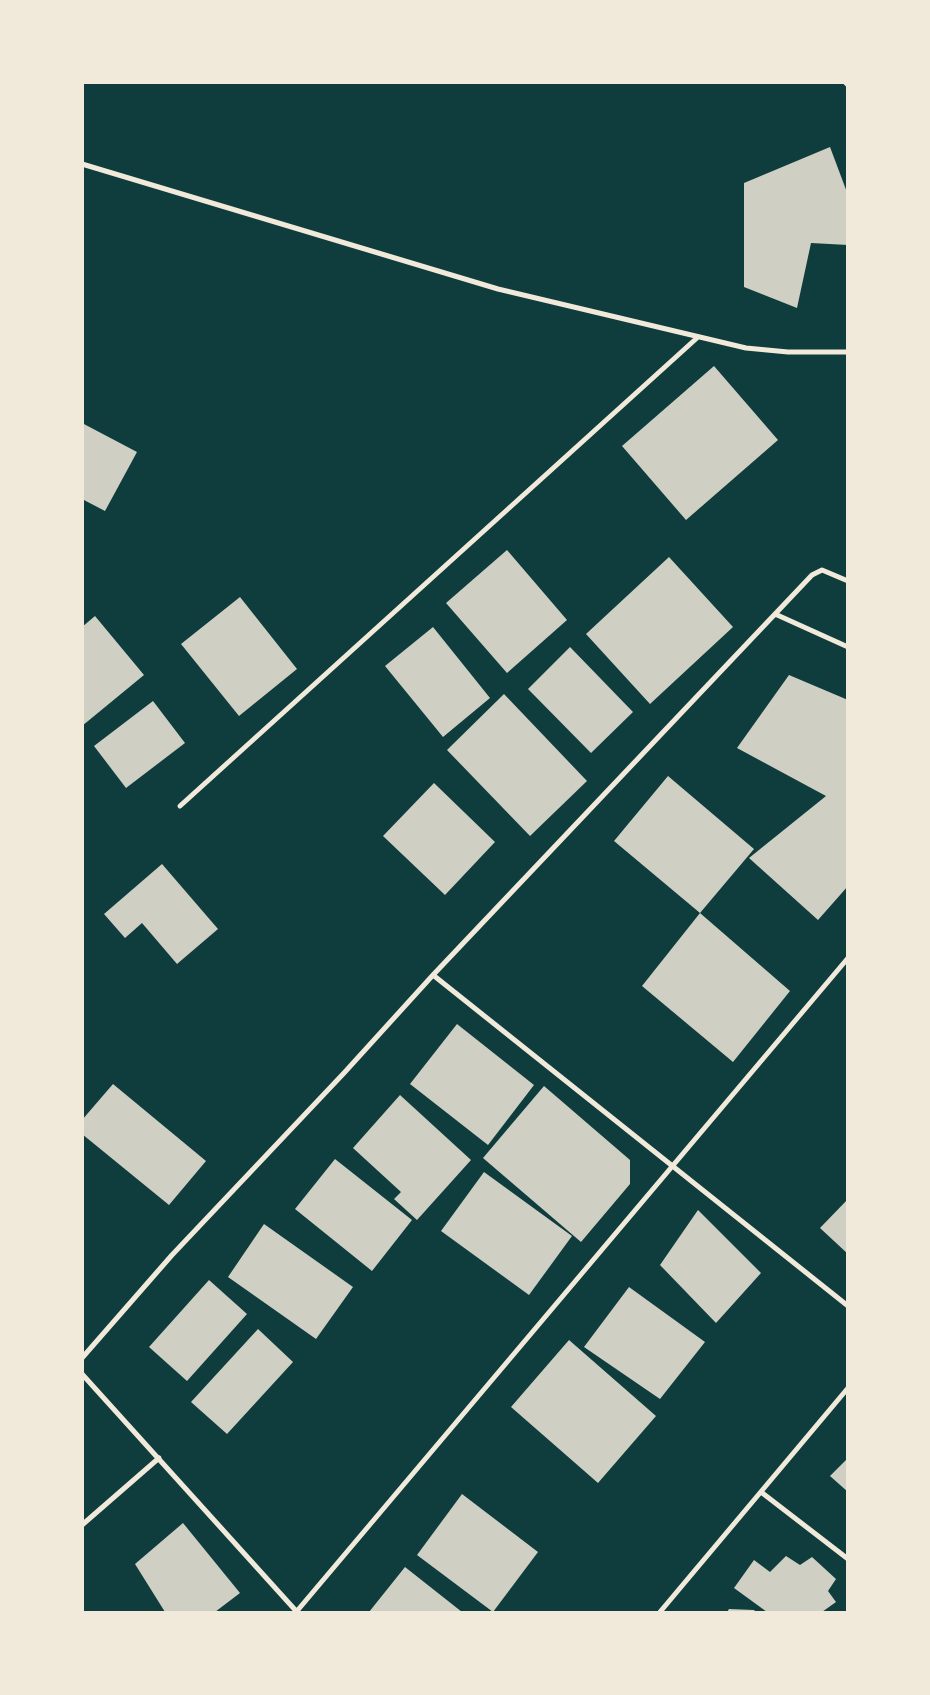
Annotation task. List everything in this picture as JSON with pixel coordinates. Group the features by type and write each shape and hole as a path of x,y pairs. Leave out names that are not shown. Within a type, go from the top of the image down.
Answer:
{"street":[{"path":"82,164 498,289 746,348 771,351 848,352"},
{"path":"180,806 698,337"},
{"path":"82,1358 172,1255 344,1073 433,974 818,570 848,581"},
{"path":"775,614 848,647"},
{"path":"82,1374 297,1612 848,958"},
{"path":"433,974 848,1306"},
{"path":"660,1612 848,1388"},
{"path":"82,1525 159,1458"},
{"path":"761,1492 848,1559"}],"building":[{"path":"830,147 848,195 848,245 811,243 797,308 744,287 744,183"},
{"path":"714,366 778,440 686,520 622,446"},
{"path":"82,423 137,452 105,511 82,499"},
{"path":"507,550 567,620 507,673 446,603"},
{"path":"669,557 733,627 650,704 586,634"},
{"path":"240,597 297,669 239,716 181,644"},
{"path":"95,616 144,675 82,726 82,627"},
{"path":"433,627 490,698 443,737 385,666"},
{"path":"570,647 633,712 591,753 528,689"},
{"path":"789,675 848,700 848,886 818,920 749,858 826,796 737,748"},
{"path":"504,694 587,781 530,836 447,750"},
{"path":"153,701 185,743 126,788 94,746"},
{"path":"668,776 754,849 700,913 614,841"},
{"path":"434,783 495,842 445,895 383,836"},
{"path":"162,864 218,929 177,964 142,923 125,938 104,914"},
{"path":"700,913 790,991 733,1062 642,986"},
{"path":"457,1024 534,1085 488,1145 410,1084"},
{"path":"113,1084 206,1161 169,1205 82,1134 82,1120"},
{"path":"544,1086 630,1160 630,1184 581,1242 483,1158"},
{"path":"400,1095 471,1160 417,1220 394,1199 401,1192 353,1148"},
{"path":"335,1159 412,1220 372,1271 295,1209"},
{"path":"484,1172 572,1236 529,1295 441,1231"},
{"path":"848,1199 848,1254 820,1228"},
{"path":"698,1210 761,1273 716,1323 660,1265"},
{"path":"264,1224 353,1287 316,1339 228,1277"},
{"path":"209,1280 247,1314 187,1381 149,1347"},
{"path":"629,1287 705,1342 660,1399 584,1347"},
{"path":"258,1329 293,1362 227,1434 191,1402"},
{"path":"569,1340 656,1416 598,1483 511,1407"},
{"path":"848,1458 848,1492 830,1476"},
{"path":"462,1494 538,1552 493,1612 417,1555"},
{"path":"183,1523 240,1593 215,1612 165,1612 135,1564"},
{"path":"786,1556 800,1565 812,1557 836,1579 828,1591 836,1602 822,1612 767,1612 734,1588 754,1560 770,1572"},
{"path":"405,1567 462,1612 369,1612"},
{"path":"729,1609 754,1610 756,1612 727,1612"}]}
